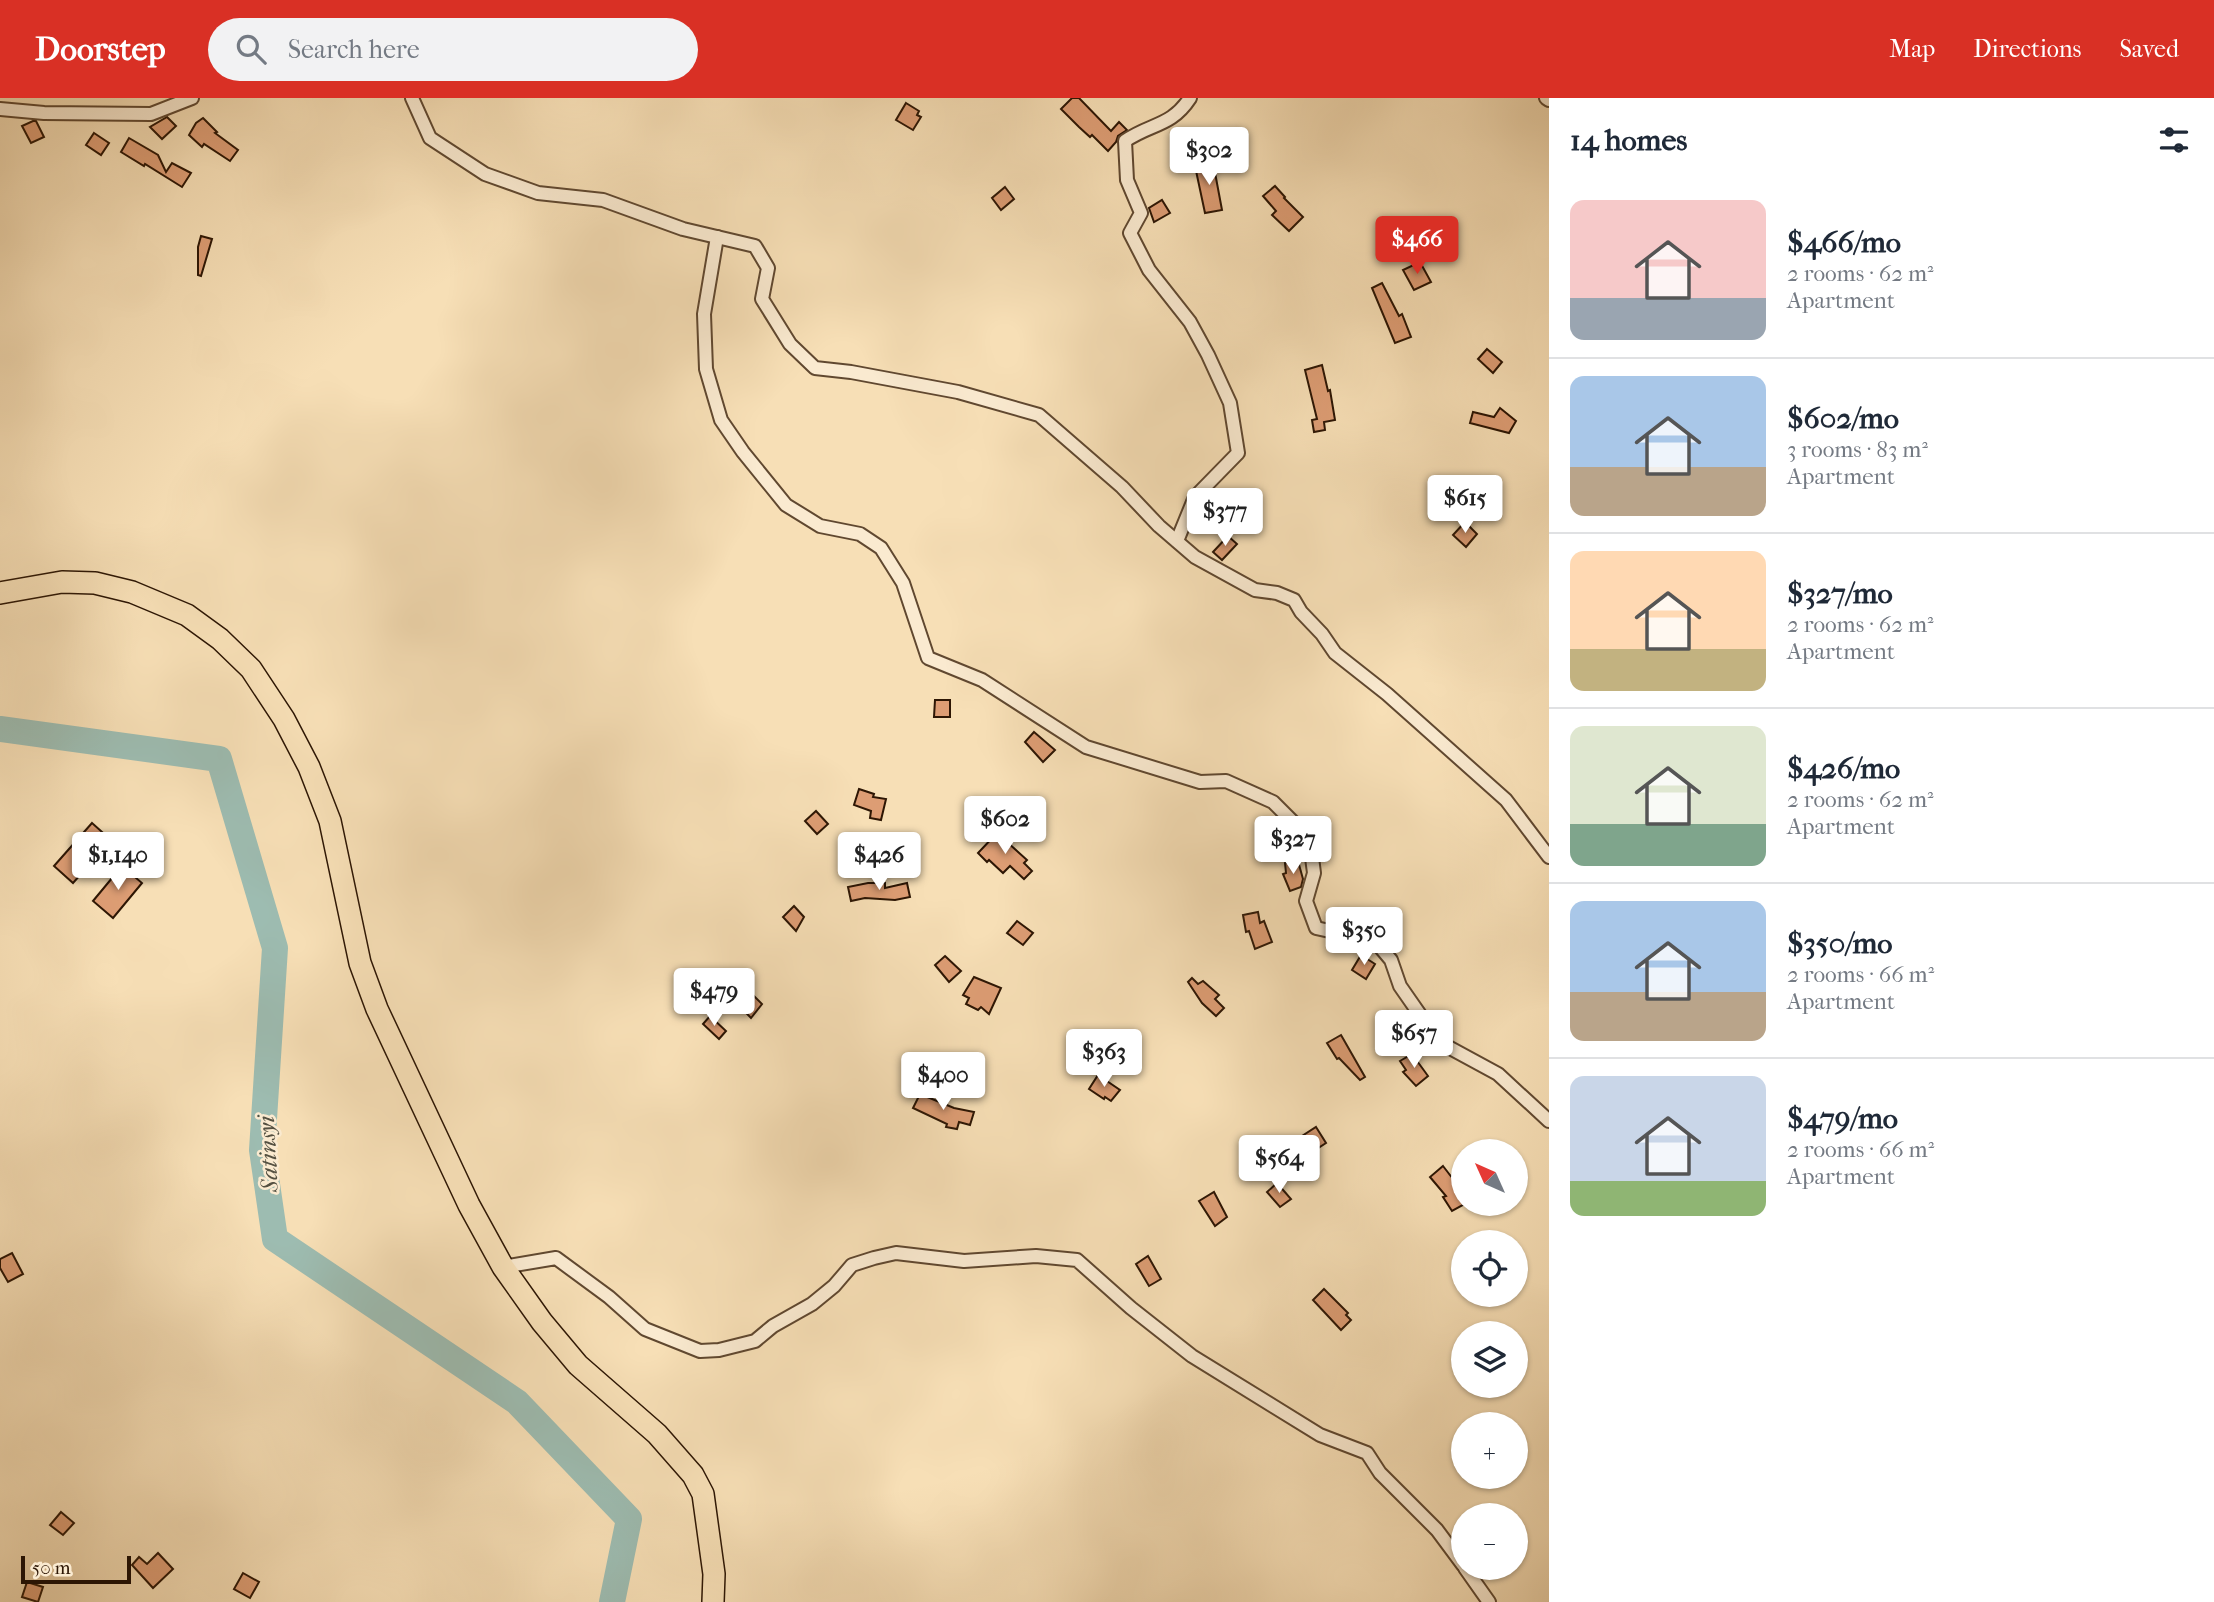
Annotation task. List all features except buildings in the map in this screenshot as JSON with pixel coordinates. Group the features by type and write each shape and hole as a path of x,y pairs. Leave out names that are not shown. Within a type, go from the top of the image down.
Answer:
{"main road":[{"path":"0,593 62,582 95,583 132,592 187,615 220,639 251,669 284,719 309,766 330,821 360,963 377,1009 469,1205 503,1267 542,1322 578,1365 657,1434 693,1475 703,1494 714,1574 713,1602"}],"street":[{"path":"0,109 44,113 151,114 192,98"},
{"path":"412,98 430,138 485,174 538,193 603,200 683,229 755,246 768,268 762,299 790,344 815,368 958,391 1039,415 1122,486 1159,526 1195,557 1255,590 1277,593 1294,600 1335,653 1387,694 1506,800 1549,857"},
{"path":"1177,541 1195,497 1238,453 1230,403 1209,355 1190,322 1149,271 1130,233 1141,213 1127,180 1125,141 1141,130 1169,122 1190,98"},
{"path":"717,237 704,314 706,369 721,420 786,505 820,526 860,534 881,548 903,583 928,658 982,680 1086,747 1200,782 1226,781 1273,802 1307,836 1314,873 1306,901 1316,928 1375,941 1391,960 1399,986 1439,1042 1498,1074 1549,1121"},
{"path":"503,1267 556,1258 609,1297 645,1329 700,1351 719,1350 755,1340 773,1326 812,1304 834,1286 852,1265 874,1258 896,1253 964,1261 1036,1256 1077,1260 1131,1308 1192,1356 1320,1434 1367,1453 1380,1473 1437,1530 1451,1549"},
{"path":"1474,1580 1489,1602"}],"waterway":[{"name":"Satinsyi","path":"0,729 219,759 275,948 262,1150 275,1239 517,1402 629,1519 612,1602"}]}
